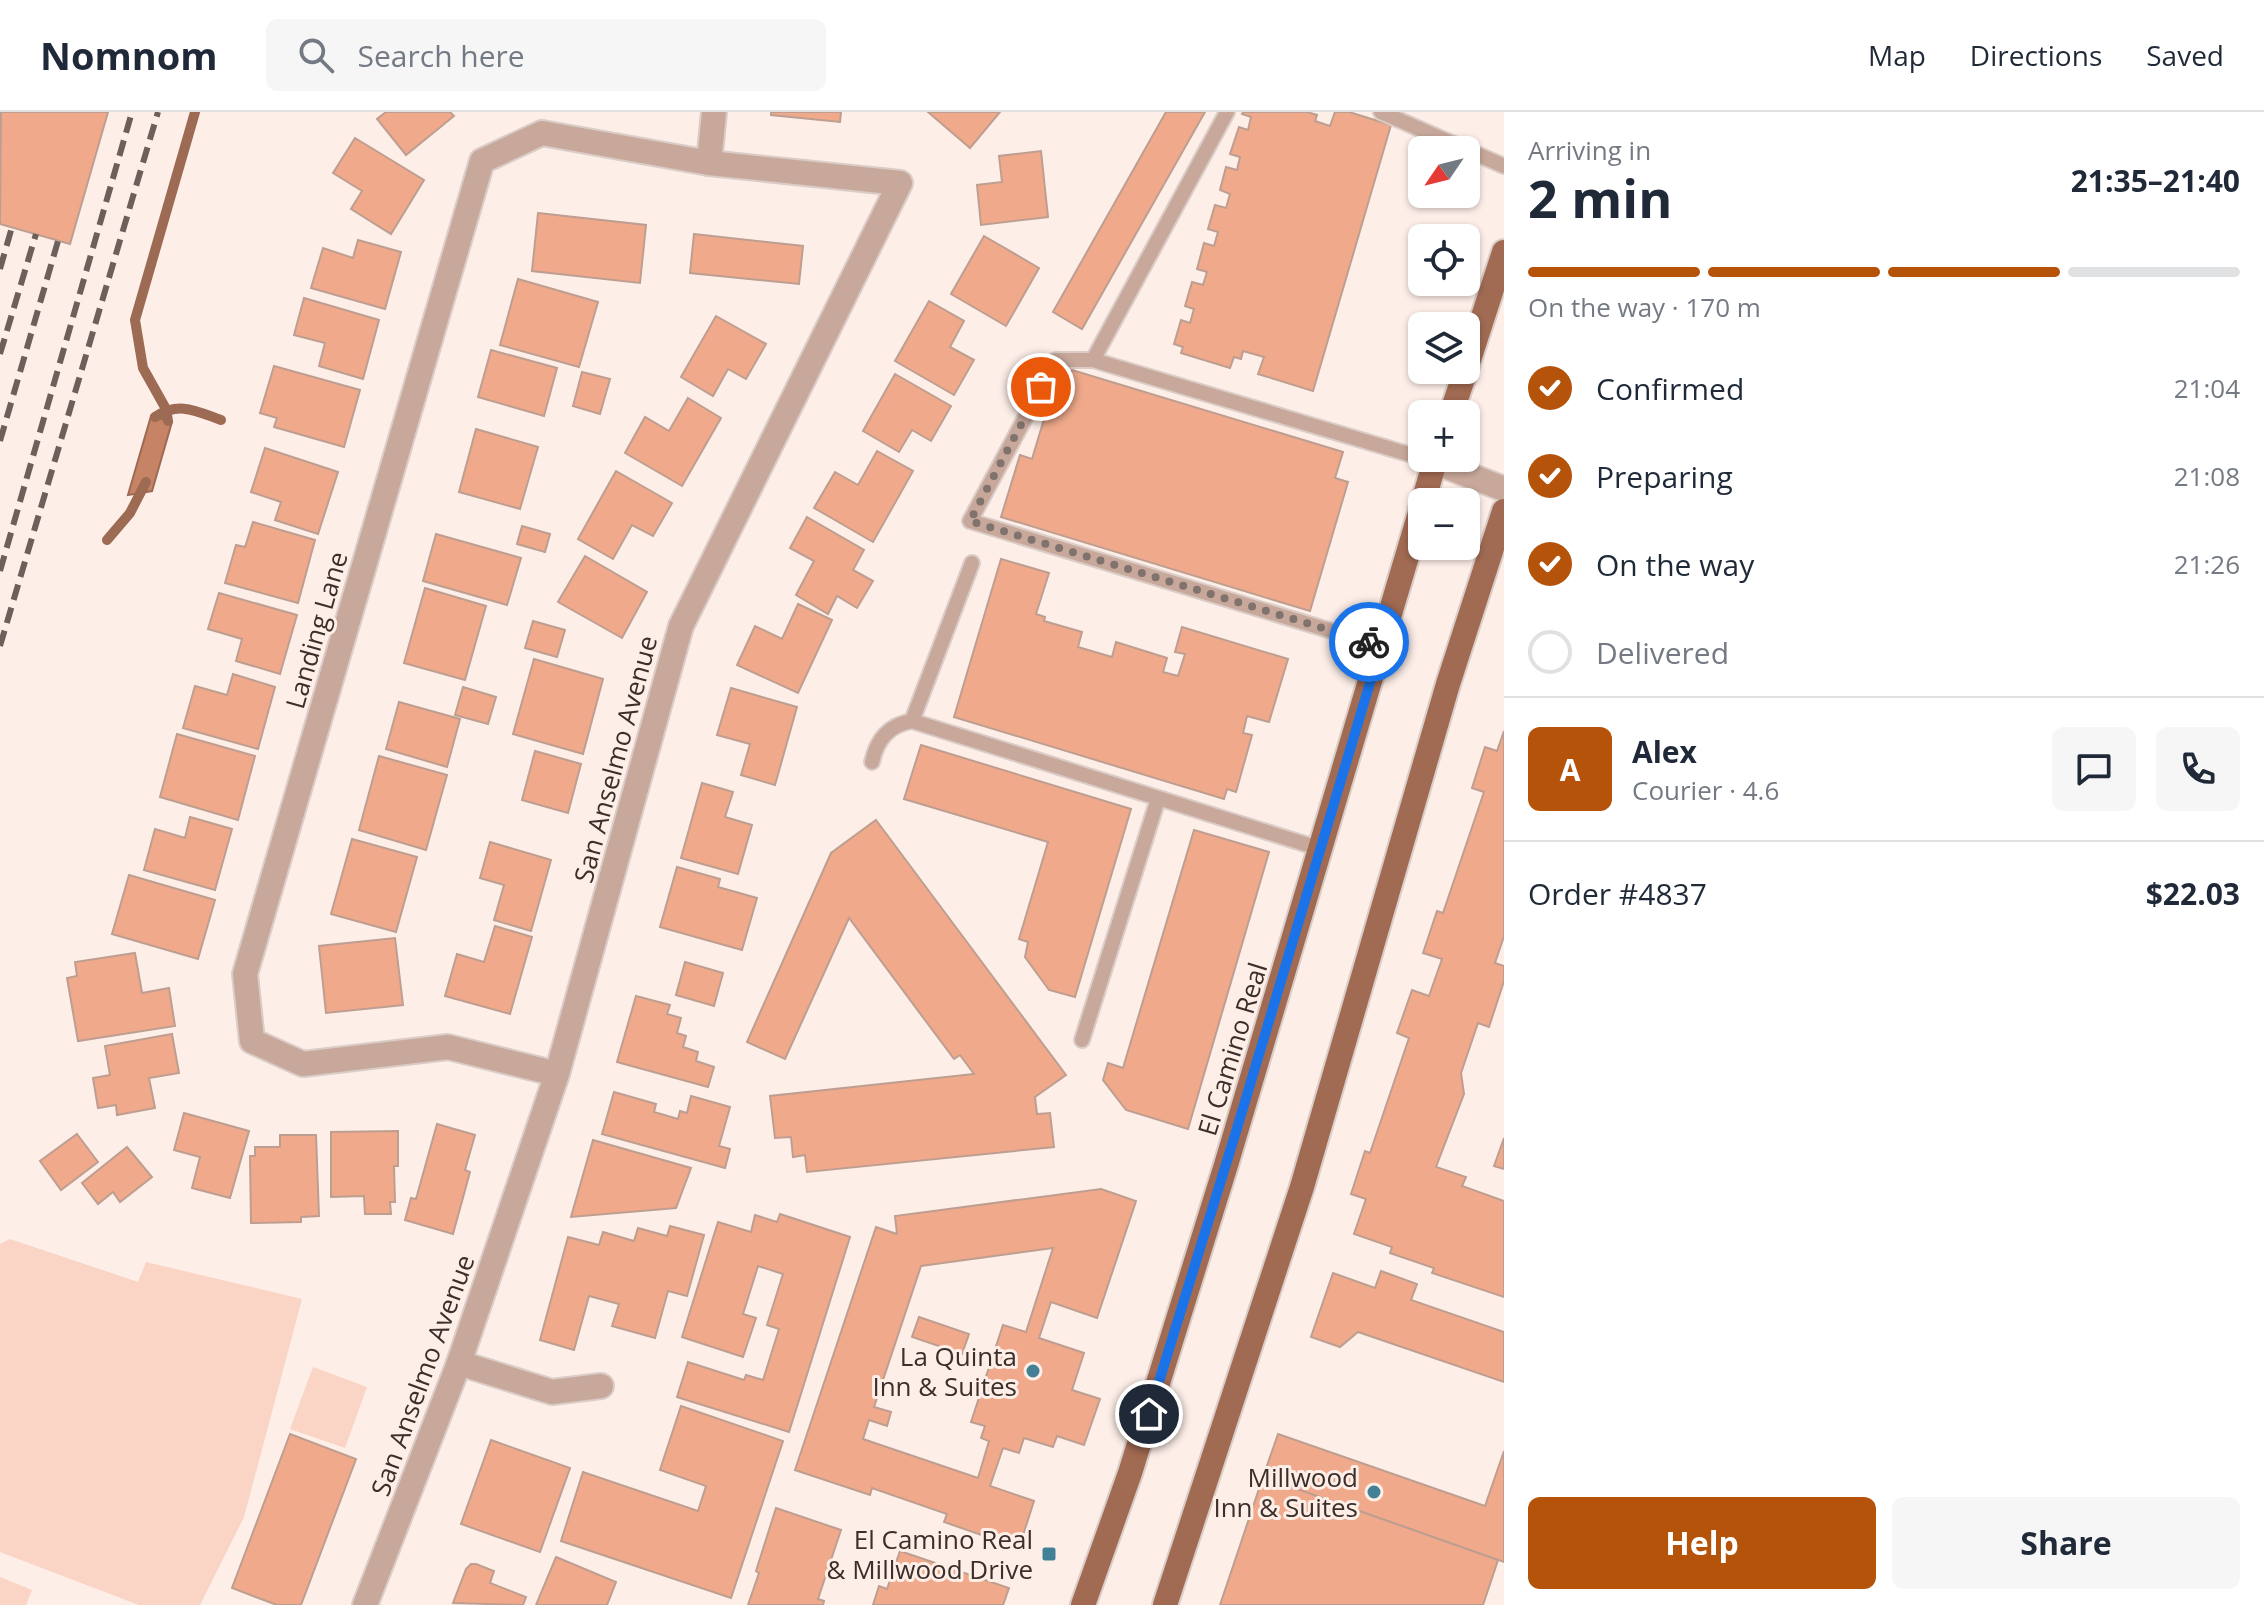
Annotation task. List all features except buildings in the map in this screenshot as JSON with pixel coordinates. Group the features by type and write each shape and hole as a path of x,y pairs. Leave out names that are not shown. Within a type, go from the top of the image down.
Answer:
{"main road":[{"path":"1480,327 1504,252"},
{"path":"1165,1605 1302,1187 1448,684 1504,511"},
{"name":"El Camino Real","path":"1083,1605 1130,1473 1408,555"}],"street":[{"path":"709,163 714,112"},
{"name":"Landing Lane","path":"557,1074 448,1047 303,1064 252,1041 245,974 482,161 542,133 709,163"},
{"name":"San Anselmo Avenue","path":"365,1605 459,1363 557,1074 681,626 900,183 709,163"},
{"path":"1464,472 1504,489"},
{"path":"459,1363 552,1392 601,1386"}],"lane":[{"path":"1093,360 1227,112"},
{"path":"1381,112 1504,166"},
{"path":"1381,646 970,521 1056,360 1093,360 1408,452"},
{"path":"912,721 972,563"},
{"path":"872,762 879,741 890,728 912,721 1321,849"},
{"path":"1082,1040 1158,799"}],"shaded area":[{"path":"151,416 172,422 152,491 128,495"},
{"path":"10,1239 138,1282 146,1262 302,1299 244,1517 200,1605 139,1605 0,1552 0,1244"},
{"path":"313,1367 367,1387 345,1448 290,1429"},
{"path":"0,1577 32,1590 26,1605 0,1605"}],"waterway":[{"path":"168,421 166,409 143,368 135,320 195,112"},
{"path":"155,417 172,409 180,409 221,420"},
{"path":"107,540 130,513 146,482"}],"railway":[{"path":"0,571 132,112"},
{"path":"0,646 158,112"},
{"path":"0,269 12,227"},
{"path":"0,354 36,234"},
{"path":"0,441 58,241"}],"way so far":[{"path":"1041,387 970,521 1369,642"}],"place":[{"name":"La Quinta Inn & Suites","path":"1033,1371"},
{"name":"Millwood Inn & Suites","path":"1374,1492"},
{"name":"El Camino Real & Millwood Drive","path":"1049,1554"}],"route":[{"path":"1149,1414 1381,646 1369,642"}]}
